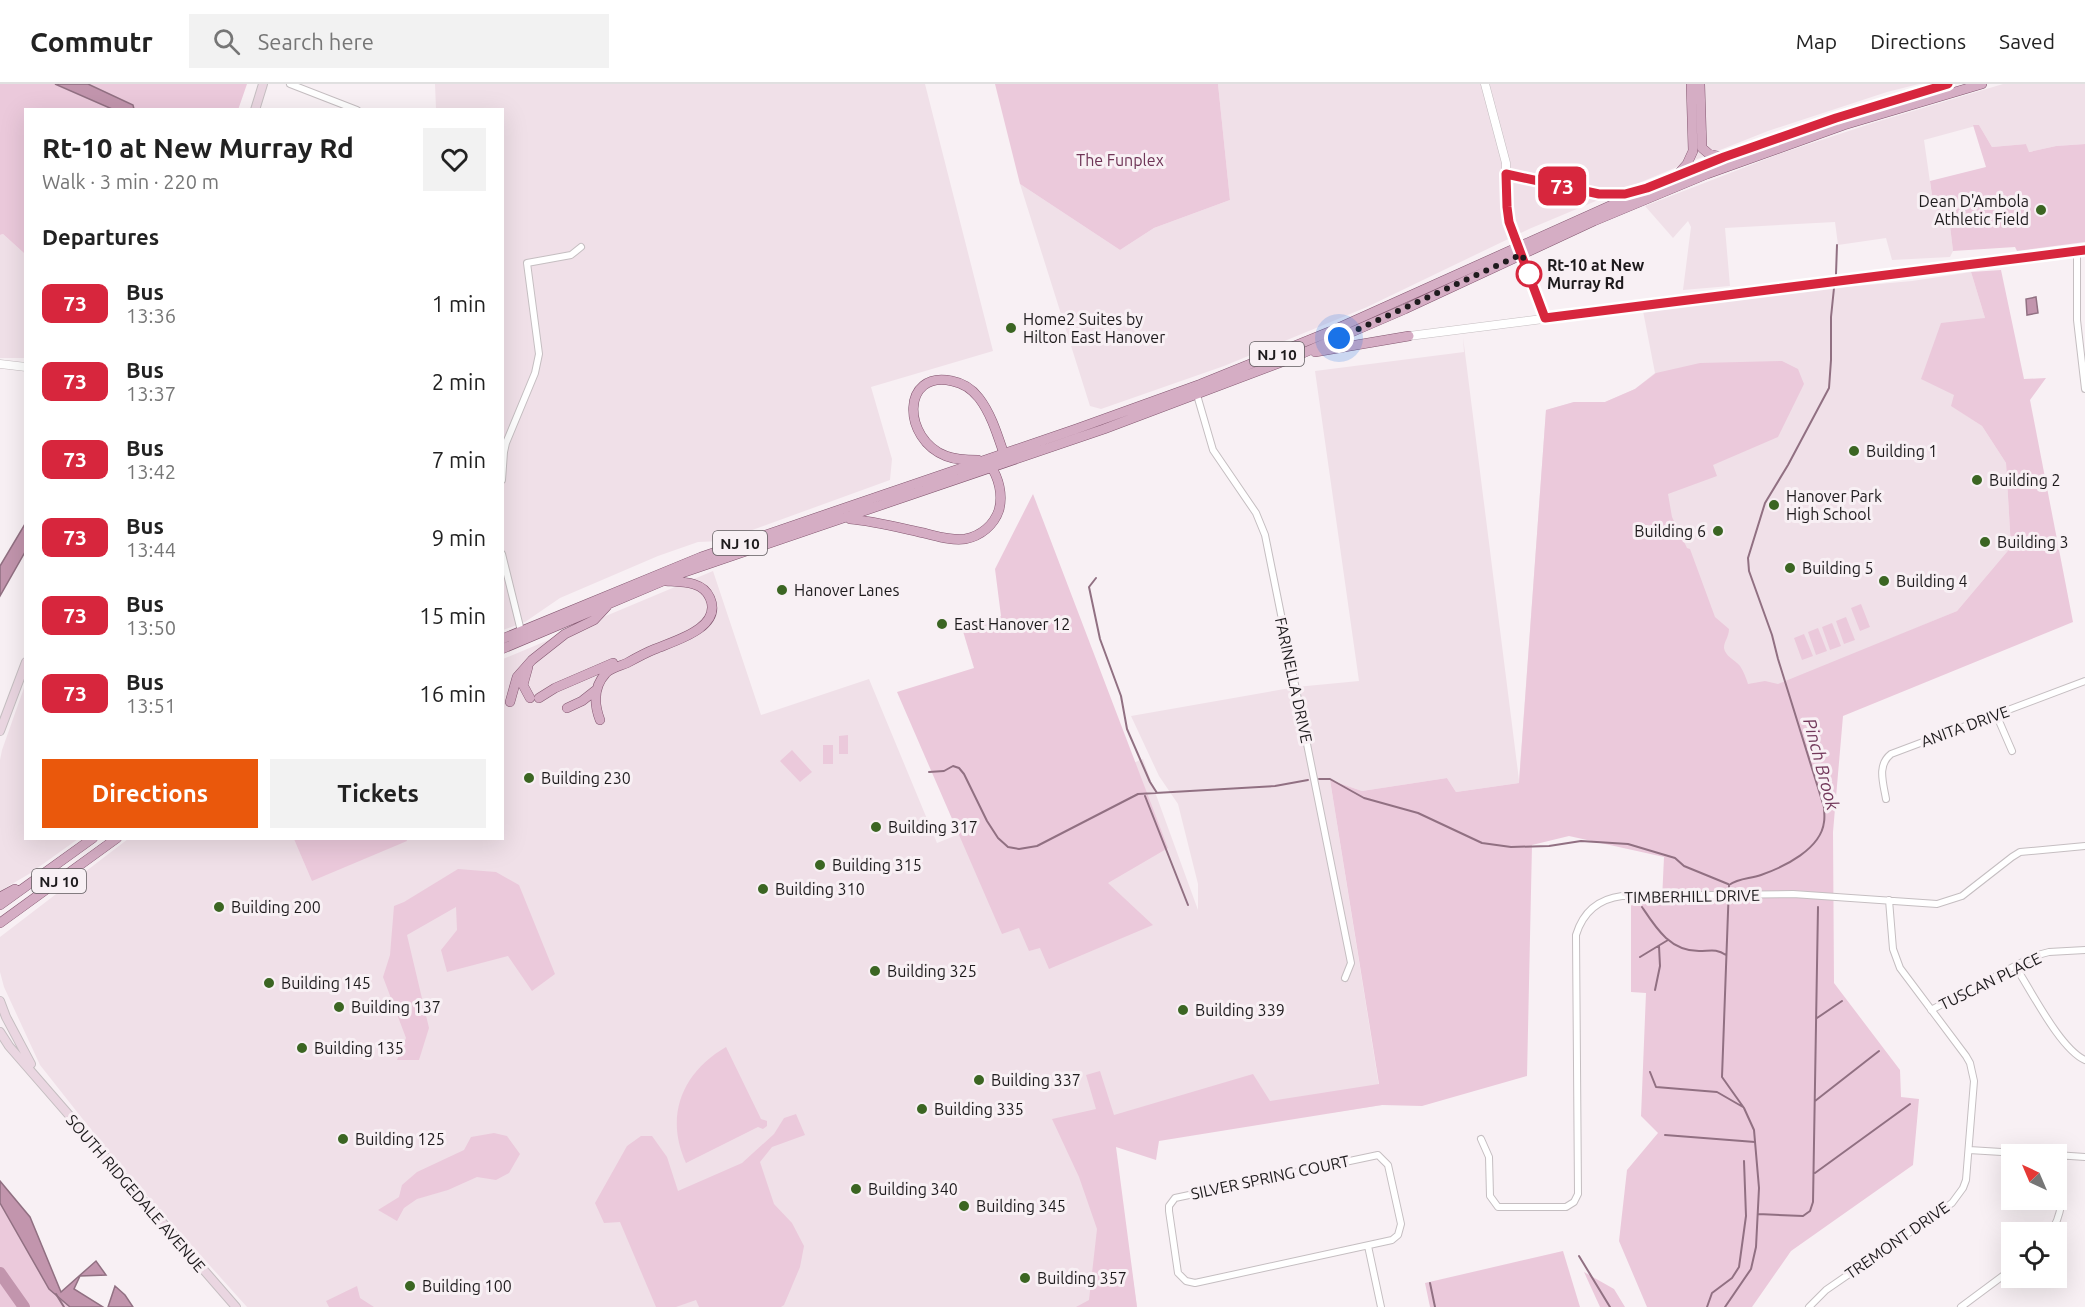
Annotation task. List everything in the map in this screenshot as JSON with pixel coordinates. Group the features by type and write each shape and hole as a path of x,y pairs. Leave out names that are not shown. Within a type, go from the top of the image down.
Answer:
{"main road":[{"path":"256,108 263,84"},
{"path":"1674,177 1687,164 1693,151 1691,84"},
{"path":"1700,84 1702,148 1709,154 1724,157"},
{"name":"NJ 10","path":"504,638 701,557 982,461 1006,458 1197,395 1405,309 1647,188 1724,157 1836,118 1948,84"},
{"name":"NJ 10","path":"504,648 609,603 730,556 992,468 1006,458 1274,355 1420,291 1707,174 1844,125 1982,84"},
{"path":"1506,174 1608,195 1647,188"},
{"path":"1298,355 1409,336"},
{"path":"846,518 952,539 974,536 993,522 1000,507 1000,490 992,468 982,461 945,456 932,448 914,423 912,415 914,400 923,387 935,381 958,382 974,392 990,414 1006,458"},
{"path":"567,708 596,690 608,671 701,628 711,615 712,605 705,590 699,586 665,581"},
{"path":"510,702 517,677 532,660 565,634 594,620 609,603"},
{"path":"532,660 523,685 535,698 622,659 638,656"},
{"path":"0,730 24,667"},
{"path":"596,690 596,709 600,720"},
{"name":"NJ 10","path":"0,905 90,840"},
{"name":"NJ 10","path":"0,923 114,840"},
{"path":"0,897 18,887 29,885"},
{"name":"SOUTH RIDGEDALE AVENUE","path":"0,1001 38,1078"},
{"name":"SOUTH RIDGEDALE AVENUE","path":"0,1032 9,1046 236,1307"}],"street":[{"path":"290,84 352,108"},
{"path":"1485,84 1506,163 1508,216 1545,318"},
{"path":"504,452 535,373 539,354 527,263 571,255 581,247"},
{"path":"1409,336 2081,251 2077,320 2085,389"},
{"path":"0,364 24,366"},
{"name":"FARINELLA DRIVE","path":"1197,395 1213,450 1256,513 1265,535 1351,963 1345,978"},
{"path":"504,562 521,631"},
{"name":"ANITA DRIVE","path":"1887,799 1882,768 1884,760 1889,755 2085,681"},
{"path":"1996,714 2012,751"},
{"name":"TIMBERHILL DRIVE","path":"1481,1139 1489,1157 1490,1196 1498,1207 1566,1207 1574,1203 1578,1194 1576,935 1579,926 1595,905 1612,898 1793,894 1945,903 1962,896 2020,852 2085,846"},
{"name":"TREMONT DRIVE","path":"1809,1307 1826,1290 1952,1203 1966,1180 1973,1072 1966,1056 1900,968 1892,943 1888,900"},
{"name":"TUSCAN PLACE","path":"1931,1010 2041,954 2085,950"},
{"path":"2015,966 2066,1046 2085,1060"},
{"path":"1969,1150 2001,1152"},
{"name":"SILVER SPRING COURT","path":"1378,1155 1388,1165 1401,1230 1392,1240 1368,1246 1190,1282 1181,1277 1176,1269 1169,1206 1179,1196 1378,1155"},
{"path":"2067,1156 2085,1157"},
{"path":"1368,1246 1381,1307"},
{"path":"1961,1307 2001,1277"}],"shaded area":[{"path":"55,84 88,84 133,105 134,108 110,108"},
{"path":"435,84 925,84 993,351 871,387 892,459 890,480 722,541 698,542 658,556 560,598 525,622 504,630 504,108 436,108"},
{"path":"1218,84 1919,84 1887,92 1768,131 1677,167 1529,229 1367,307 1224,366 1101,409 1090,406 1020,184 1120,250 1154,228 1230,200"},
{"path":"2003,84 2085,84 2085,144 2056,146 2028,152 2026,144 1992,147 1979,125 1924,140 1934,210 1948,209 1953,251 1950,257 1892,260 1886,238 1838,245 1835,222 1725,228 1730,286 1683,290 1691,227 1688,221 1673,238 1645,206 1779,154"},
{"path":"3,234 24,253 24,358 0,358 0,235"},
{"path":"1971,272 1985,318 1952,406 1982,426 2006,463 2011,547 1957,611 1804,675 1519,783 1456,792 1447,778 1362,791 1330,780 1382,1105 1330,1113 1327,1102 1113,1145 1137,1307 247,1307 115,1160 40,1065 4,987 0,972 0,937 127,840 504,840 504,659 713,571 761,715 869,679 937,843 1143,759 1198,910 1198,884 1178,804 1159,776 1131,716 1296,687 1359,681 1315,371 1464,352 1463,337 1519,780 1546,410 1574,402 1605,402 1635,389 1655,373 1643,311 1789,292 1912,281"},
{"path":"2036,297 2038,313 2027,315 2026,299"},
{"path":"24,526 24,554 0,596 0,566"},
{"path":"24,688 24,840 77,840 29,874 0,891 0,760"},
{"path":"0,1181 30,1217 61,1292 96,1261 106,1275 80,1276 74,1289 103,1307 70,1307 49,1289 0,1203"},
{"path":"115,1286 125,1295 133,1307 108,1307"}],"green space":[{"path":"0,84 55,84 110,108 24,108 24,253 3,234 0,235"},
{"path":"88,84 247,84 239,108 134,108 133,105"},
{"name":"The Funplex","path":"995,84 1218,84 1230,200 1154,228 1120,250 1020,184"},
{"path":"1973,125 1979,125 1992,147 2026,144 2029,152 2056,146 2085,144 2085,242 2017,251 2015,247 1953,251 1948,209 1934,210 1930,181 1986,167"},
{"path":"2001,270 2024,379 2046,378 2030,400 2073,622 1843,716 1833,832 1834,983 1900,1070 1901,1097 1919,1099 1913,1165 1791,1251 1752,1307 1647,1307 1619,1241 1627,1170 1658,1133 1641,1116 1646,993 1631,992 1631,903 1662,900 1664,857 1569,836 1532,845 1527,1076 1422,1106 1382,1105 1159,1141 1156,1160 1116,1147 1137,1307 1076,1307 1089,1300 1097,1229 1079,1177 1052,1119 1096,1109 1086,1075 1100,1071 1114,1115 1253,1074 1270,1101 1379,1084 1330,780 1362,791 1447,778 1456,792 1519,783 1546,410 1574,402 1605,402 1635,389 1656,373 1700,363 1782,361 1798,369 1804,384 1778,437 1713,465 1717,476 1668,494 1672,517 1687,548 1690,549 1715,617 1729,629 1724,646 1726,653 1740,666 1748,684 1765,681 1778,684 1957,611 2011,547 2006,463 1982,426 1951,406 1954,395 1921,379 1941,323 1985,318 1971,272"},
{"path":"1033,494 1168,848 1108,883 1153,925 1049,969 1040,948 1029,951 1019,928 1002,934 897,692 974,668 962,628 1001,616 995,569"},
{"path":"1861,604 1870,627 1860,631 1851,608"},
{"path":"1846,617 1855,640 1844,644 1836,621"},
{"path":"1832,623 1841,646 1830,650 1822,627"},
{"path":"1818,628 1827,651 1816,655 1808,632"},
{"path":"1804,634 1813,656 1802,660 1794,638"},
{"path":"848,735 848,754 839,754 839,736"},
{"path":"823,745 833,745 833,764 823,764"},
{"path":"792,750 812,772 800,782 780,761"},
{"path":"294,840 407,840 407,841 312,881"},
{"path":"458,869 496,872 519,885 555,974 532,991 508,956 447,972 441,950 457,930 456,907 407,935 429,1028 419,1060 397,1060 406,1038 383,977 390,955 394,906"},
{"path":"726,1047 761,1119 767,1121 767,1126 763,1129 758,1127 686,1163 677,1128 682,1096 699,1069"},
{"path":"796,1114 805,1135 772,1147 760,1162 774,1204 792,1223 804,1246 800,1267 784,1305 781,1307 699,1307 696,1300 676,1307 656,1307 620,1222 604,1223 595,1203 627,1146 641,1136 652,1136 667,1157 678,1191 742,1163 774,1134 784,1118"},
{"path":"494,1133 507,1136 520,1154 509,1173 496,1180 477,1177 448,1190 417,1199 404,1208 397,1221 378,1210 399,1197 402,1185 417,1172 464,1150 471,1137"},
{"path":"0,1203 49,1289 70,1307 0,1307"},
{"path":"1563,1251 1580,1307 1430,1307 1425,1283"},
{"path":"1584,1272 1614,1289 1625,1307 1600,1307"},
{"path":"357,1286 360,1298 374,1307 329,1307 326,1301"}],"waterway":[{"name":"Pinch Brook","path":"1836,274 1837,245"},
{"name":"Pinch Brook","path":"1725,1307 1751,1269 1756,1247 1759,1188 1754,1130 1744,1108 1722,1077 1729,885 1770,872 1800,856 1816,841 1824,818 1824,807 1772,635 1749,571 1748,558 1765,503 1829,388 1834,288"},
{"path":"1096,578 1089,587 1100,639 1121,696 1127,729 1157,793"},
{"path":"929,772 944,771 953,766 959,768 998,838 1008,847 1019,849 1037,846 1138,794 1275,786 1308,780"},
{"path":"1319,779 1330,779 1364,798 1418,813 1482,843 1511,847 1549,846 1581,841 1628,844 1675,858 1684,866 1728,884"},
{"path":"1145,796 1188,905"},
{"path":"1642,907 1672,943 1689,950 1716,951 1726,955"},
{"path":"1758,1214 1803,1216 1810,1211 1813,1202 1818,907"},
{"path":"1640,957 1668,940"},
{"path":"1655,990 1660,966 1659,946"},
{"path":"1817,1018 1842,1001"},
{"path":"1815,1101 1879,1051"},
{"path":"1650,1072 1656,1087 1717,1092 1743,1107"},
{"path":"1815,1173 1910,1104"},
{"path":"1665,1135 1755,1142"},
{"path":"1707,1307 1712,1293 1732,1278 1739,1267 1746,1216 1744,1161"},
{"path":"1579,1256 1610,1307"},
{"path":"0,1273 24,1307"},
{"path":"1430,1283 1435,1307"},
{"path":"56,1294 64,1307"}],"bus line":[{"name":"73","path":"1948,84 1836,118 1724,157 1647,188 1625,194 1599,194 1506,174 1509,222 1545,318 2085,250"}],"place":[{"name":"Dean D'Ambola Athletic Field","path":"2041,210"},
{"name":"Rt-10 at New Murray Rd","path":"1529,274"},
{"name":"Home2 Suites by Hilton East Hanover","path":"1011,328"},
{"name":"Building 1","path":"1854,451"},
{"name":"Building 2","path":"1977,480"},
{"name":"Hanover Park High School","path":"1774,505"},
{"name":"Building 6","path":"1718,531"},
{"name":"Building 3","path":"1985,542"},
{"name":"Building 5","path":"1790,568"},
{"name":"Building 4","path":"1884,581"},
{"name":"Hanover Lanes","path":"782,590"},
{"name":"East Hanover 12","path":"942,624"},
{"name":"Building 230","path":"529,778"},
{"name":"Building 317","path":"876,827"},
{"name":"Building 315","path":"820,865"},
{"name":"Building 310","path":"763,889"},
{"name":"Building 200","path":"219,907"},
{"name":"Building 325","path":"875,971"},
{"name":"Building 145","path":"269,983"},
{"name":"Building 137","path":"339,1007"},
{"name":"Building 339","path":"1183,1010"},
{"name":"Building 135","path":"302,1048"},
{"name":"Building 337","path":"979,1080"},
{"name":"Building 335","path":"922,1109"},
{"name":"Building 125","path":"343,1139"},
{"name":"Building 340","path":"856,1189"},
{"name":"Building 345","path":"964,1206"},
{"name":"Building 357","path":"1025,1278"},
{"name":"Building 100","path":"410,1286"}],"route":[{"path":"1339,338 1522,254 1529,274"}]}
